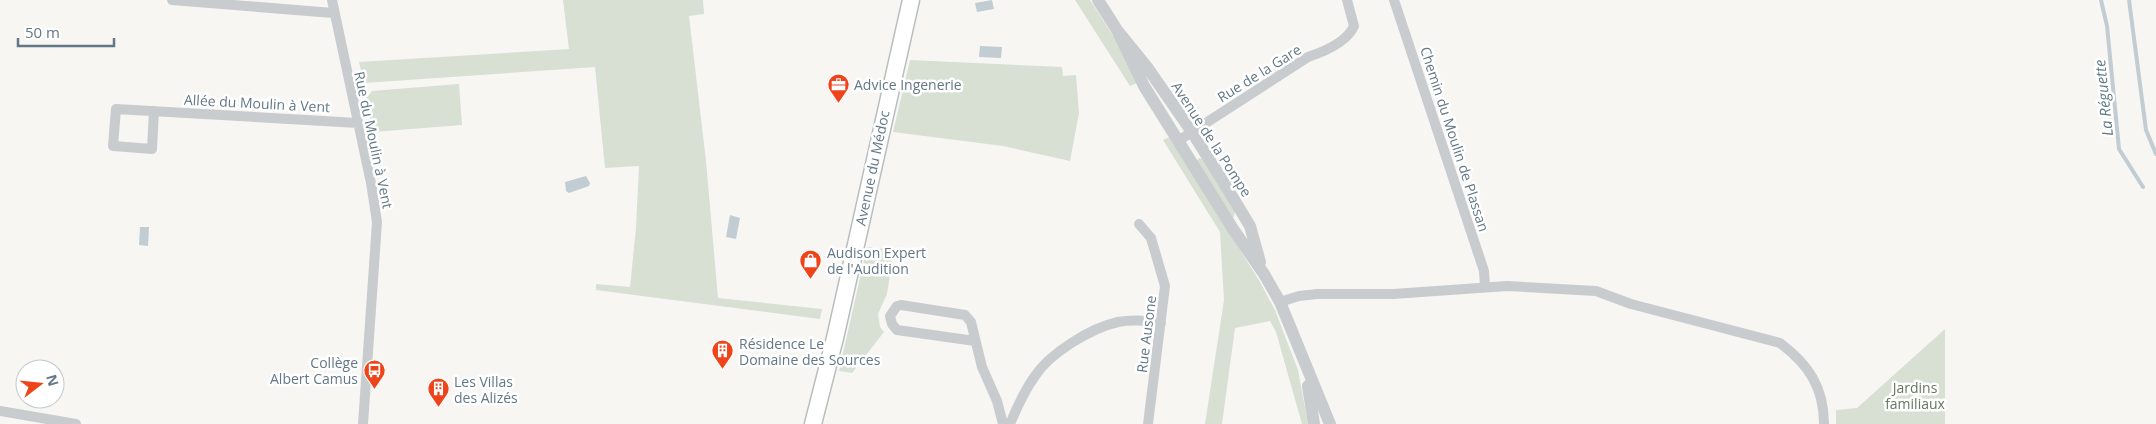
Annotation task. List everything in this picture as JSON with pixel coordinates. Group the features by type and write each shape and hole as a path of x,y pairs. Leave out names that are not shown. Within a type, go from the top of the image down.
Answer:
{"main road":[{"name":"Avenue du Médoc","path":"814,424 911,0"}],"street":[{"path":"172,0 333,13"},
{"name":"Rue du Moulin à Vent","path":"332,0 333,13 371,183 377,222 363,424"},
{"name":"Avenue de la Pompe","path":"1098,0 1117,30 1144,86 1280,302 1305,367 1330,424"},
{"name":"Rue de la Gare","path":"1178,141 1308,57 1322,52 1348,35 1354,26 1346,0"},
{"name":"Chemin du Moulin de Plassan","path":"1394,0 1484,271 1485,287"},
{"name":"Avenue de la Pompe","path":"1117,30 1147,67 1192,132 1250,226 1264,274"},
{"name":"Allée du Moulin à Vent","path":"154,111 152,149 114,146 116,109 154,111 358,123"},
{"name":"Rue Ausone","path":"1139,224 1151,238 1165,286 1148,424"},
{"path":"1280,302 1299,296 1317,294 1393,294 1507,286 1596,291 1631,304 1780,343 1798,356 1809,370 1819,392 1824,424"},
{"path":"975,341 897,330 892,324 890,316 900,306 965,315 971,322 982,367 997,401 1003,424"},
{"path":"1010,424 1021,397 1036,374 1051,358 1073,343 1118,322 1139,320 1161,323"},
{"name":"Avenue de la Pompe","path":"1305,367 1314,424"},
{"path":"0,412 76,424"}],"green space":[{"path":"563,0 703,0 704,14 689,16 706,161 718,298 822,309 820,319 596,290 596,284 630,287 636,228 639,166 605,168 595,67 364,83 359,62 569,49"},
{"path":"1075,0 1090,0 1119,45 1137,83 1130,86"},
{"path":"910,60 1062,67 1063,76 1076,75 1079,113 1070,161 1003,146 893,132"},
{"path":"459,84 462,125 373,132 366,99 372,91"},
{"path":"1170,137 1260,282 1275,310 1298,370 1308,424 1302,424 1276,332 1270,321 1235,328 1222,424 1205,424 1224,300 1220,232 1163,140"},
{"path":"1199,158 1202,159 1235,210 1234,217 1230,217 1197,161"},
{"path":"867,247 894,250 887,294 878,314 880,327 884,332 852,373 839,371"},
{"name":"Jardins familiaux","path":"1945,329 1945,424 1836,424 1836,410 1857,408"}],"shaded area":[{"path":"992,0 994,9 977,12 975,3"},
{"path":"980,46 1002,47 1001,58 979,57"},
{"path":"586,176 590,183 589,186 569,193 566,191 565,182"},
{"path":"730,215 740,218 736,239 726,237"},
{"path":"140,227 149,227 148,246 139,245"}],"waterway":[{"name":"La Réguette","path":"2101,0 2107,26 2119,149 2143,187"},
{"path":"2129,0 2146,130 2156,154"}],"place":[{"name":"Advice Ingenerie","path":"838,103"},
{"name":"Audison Expert de l'Audition","path":"811,279"},
{"name":"Résidence Le Domaine des Sources","path":"723,370"},
{"name":"Collège Albert Camus","path":"374,389"},
{"name":"Les Villas des Alizés","path":"438,408"}]}
